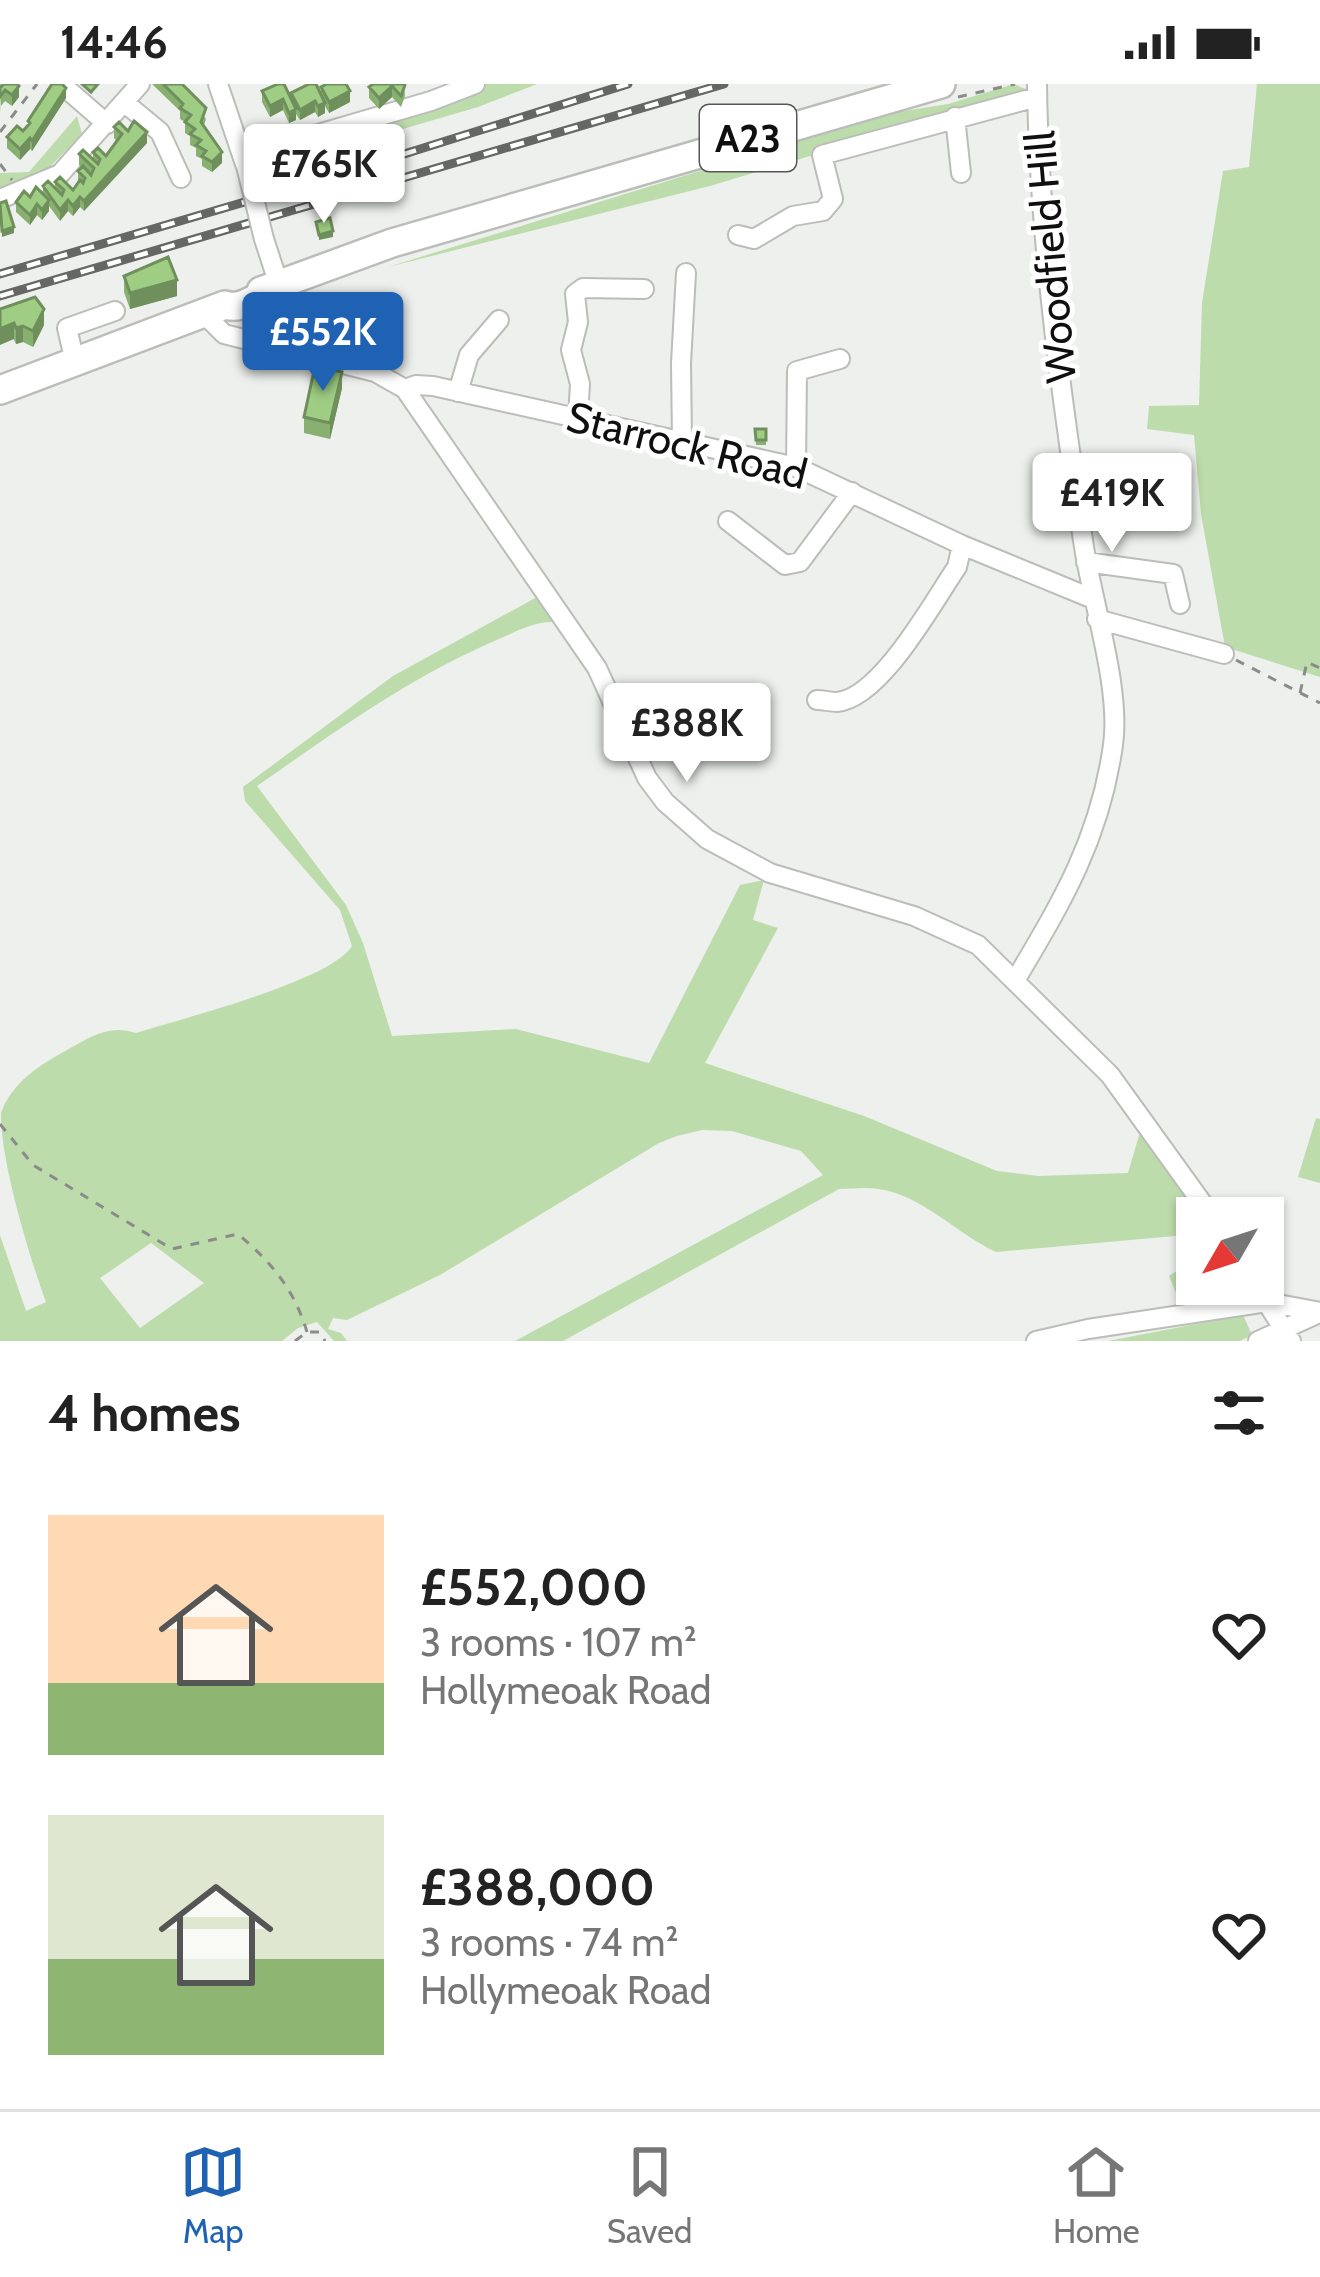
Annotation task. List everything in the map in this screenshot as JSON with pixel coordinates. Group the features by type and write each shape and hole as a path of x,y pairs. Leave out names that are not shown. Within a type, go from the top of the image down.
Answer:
{"highway":[{"name":"A23","path":"0,390 214,309 234,308 270,288 392,243 941,84"}],"street":[{"path":"0,199 60,174 140,84"},
{"path":"218,84 264,239 270,288"},
{"path":"244,161 475,84"},
{"path":"69,87 107,124"},
{"path":"738,235 754,239 793,216 841,202 822,155 1037,90"},
{"name":"Woodfield Hill","path":"1016,979 1073,884 1099,813 1114,740 1054,346 1037,90"},
{"path":"125,103 160,132 181,178"},
{"path":"955,117 961,173"},
{"path":"682,441 686,273"},
{"path":"578,417 580,384 571,350 578,322 575,294 583,287 644,289"},
{"path":"214,309 224,334 375,372 405,389 597,668 647,778 665,802 707,839 770,873 914,916 978,945 1110,1075 1198,1197"},
{"path":"75,362 67,328 115,311"},
{"path":"458,392 470,355 499,320"},
{"path":"796,467 797,371 841,359"},
{"name":"Starrock Road","path":"405,389 416,385 458,392 796,467 962,545 1091,598"},
{"path":"728,521 781,572 800,562 852,492"},
{"path":"817,700 838,702 859,694 880,677 957,566 962,545"},
{"path":"1086,562 1173,574 1180,604"},
{"path":"1097,619 1224,654"},
{"path":"1036,1341 1254,1305"},
{"path":"1269,1305 1287,1335"},
{"path":"1280,1305 1320,1312"},
{"path":"1258,1341 1287,1335 1320,1312"}],"path":[{"path":"0,132 38,84"},
{"path":"1224,654 1320,703"},
{"path":"1300,694 1307,662 1320,668"},
{"path":"0,1124 33,1165 172,1249 238,1234 266,1258 296,1296 308,1332"},
{"path":"296,1341 308,1332 320,1332 326,1341"}],"green space":[{"path":"486,84 537,84 478,107 266,169 262,156 470,94"},
{"path":"1014,84 1025,89 1026,95 710,186 388,267 885,114 948,104"},
{"path":"1257,84 1320,84 1320,677 1225,647 1201,514 1194,435 1147,429 1149,406 1199,405 1202,303 1223,171 1249,167"},
{"path":"77,116 82,134 39,178 0,191 0,173 29,172"},
{"path":"537,597 553,622 519,630 435,670 257,786 346,905 392,1036 516,1029 649,1063 740,885 764,880 753,920 778,928 705,1063 864,1116 997,1171 1038,1176 1128,1173 1140,1132 1188,1197 1176,1197 1176,1236 996,1252 909,1198 878,1189 839,1189 563,1341 515,1341 823,1175 801,1151 732,1131 702,1130 659,1143 440,1275 347,1320 333,1318 328,1329 347,1341 334,1341 317,1322 298,1328 282,1341 0,1341 0,1235 26,1311 46,1302 10,1181 2,1132 1,1113 20,1083 92,1037 117,1030 136,1033 253,997 316,972 352,946 340,910 245,801 243,787 393,676","holes":["151,1243 204,1283 140,1328 100,1278"]},
{"path":"1316,1118 1320,1119 1320,1183 1298,1177"},
{"path":"1243,1315 1252,1335 1240,1341 1108,1341"}],"building":[{"path":"4,84 19,86 12,95 5,90 0,97"},
{"path":"52,84 66,88 32,141 30,138 20,149 7,137 17,126 23,131 30,123"},
{"path":"163,84 182,84 206,108 201,122 222,152 212,162 196,145 201,140 190,134 195,129 185,122 191,115"},
{"path":"284,84 296,109 289,113 283,99 270,106 262,91"},
{"path":"316,84 325,103 318,106 315,101 300,110 291,93"},
{"path":"346,84 350,91 329,102 321,87"},
{"path":"405,85 401,96 392,86 379,98 369,87"},
{"path":"134,121 147,132 84,201 80,197 73,206 68,200 60,210 43,186 48,181 62,195 64,190 55,182 60,177 73,190 80,180 83,183 85,178 78,171 83,166 91,175 94,168 79,154 83,150 98,164 100,159 93,152 98,148 106,156 122,134 114,127 119,122 128,131"},
{"path":"36,187 49,200 42,210 37,204 30,215 16,202 24,191 30,197"},
{"path":"6,201 14,227 2,231 0,203"},
{"path":"330,218 333,231 319,235 316,222"},
{"path":"168,257 177,280 130,293 124,276"},
{"path":"35,297 44,309 33,331 16,328 14,323 0,329 0,309"},
{"path":"315,366 342,372 330,423 304,417"},
{"path":"755,429 766,429 766,440 756,440"}],"railway":[{"path":"0,274 628,84"},
{"path":"0,296 724,84"}]}
